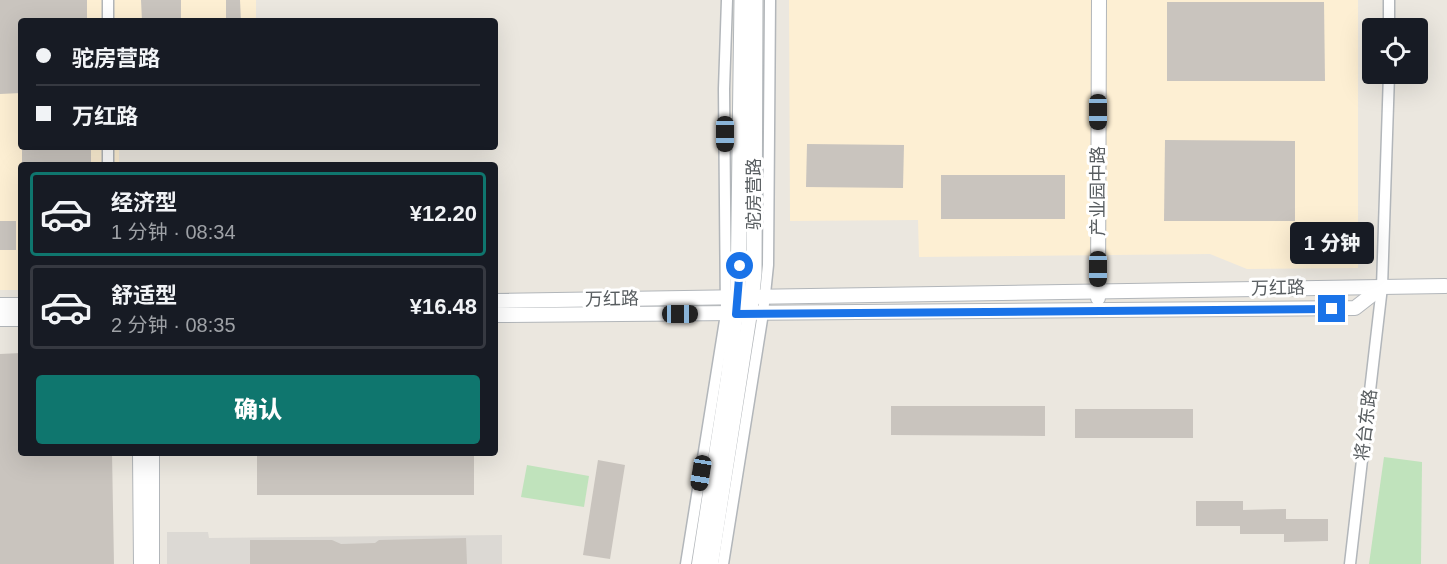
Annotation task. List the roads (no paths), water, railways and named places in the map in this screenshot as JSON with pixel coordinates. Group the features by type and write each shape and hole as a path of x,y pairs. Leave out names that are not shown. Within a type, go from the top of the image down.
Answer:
{"main road":[{"name":"驼房营路","path":"742,0 744,313"},
{"name":"驼房营路","path":"745,297 754,273 755,0"}],"street":[{"path":"108,0 108,18"},
{"path":"723,564 745,297 724,89 727,0"},
{"path":"745,297 769,223 770,0"},
{"name":"产业园中路","path":"1098,310 1099,0"},
{"path":"1389,0 1389,18"},
{"name":"将台东路","path":"1350,564 1382,287 1389,84"},
{"path":"1382,287 1445,286"},
{"name":"万红路","path":"498,301 1382,287"},
{"name":"万红路","path":"498,315 1355,308 1382,287"},
{"path":"0,305 18,305"},
{"path":"686,564 744,313"},
{"name":"驼房营路","path":"699,564 744,313"},
{"name":"驼房营路","path":"711,564 744,313"},
{"path":"0,320 18,319"},
{"path":"140,456 141,564"},
{"path":"152,456 152,564"}]}
